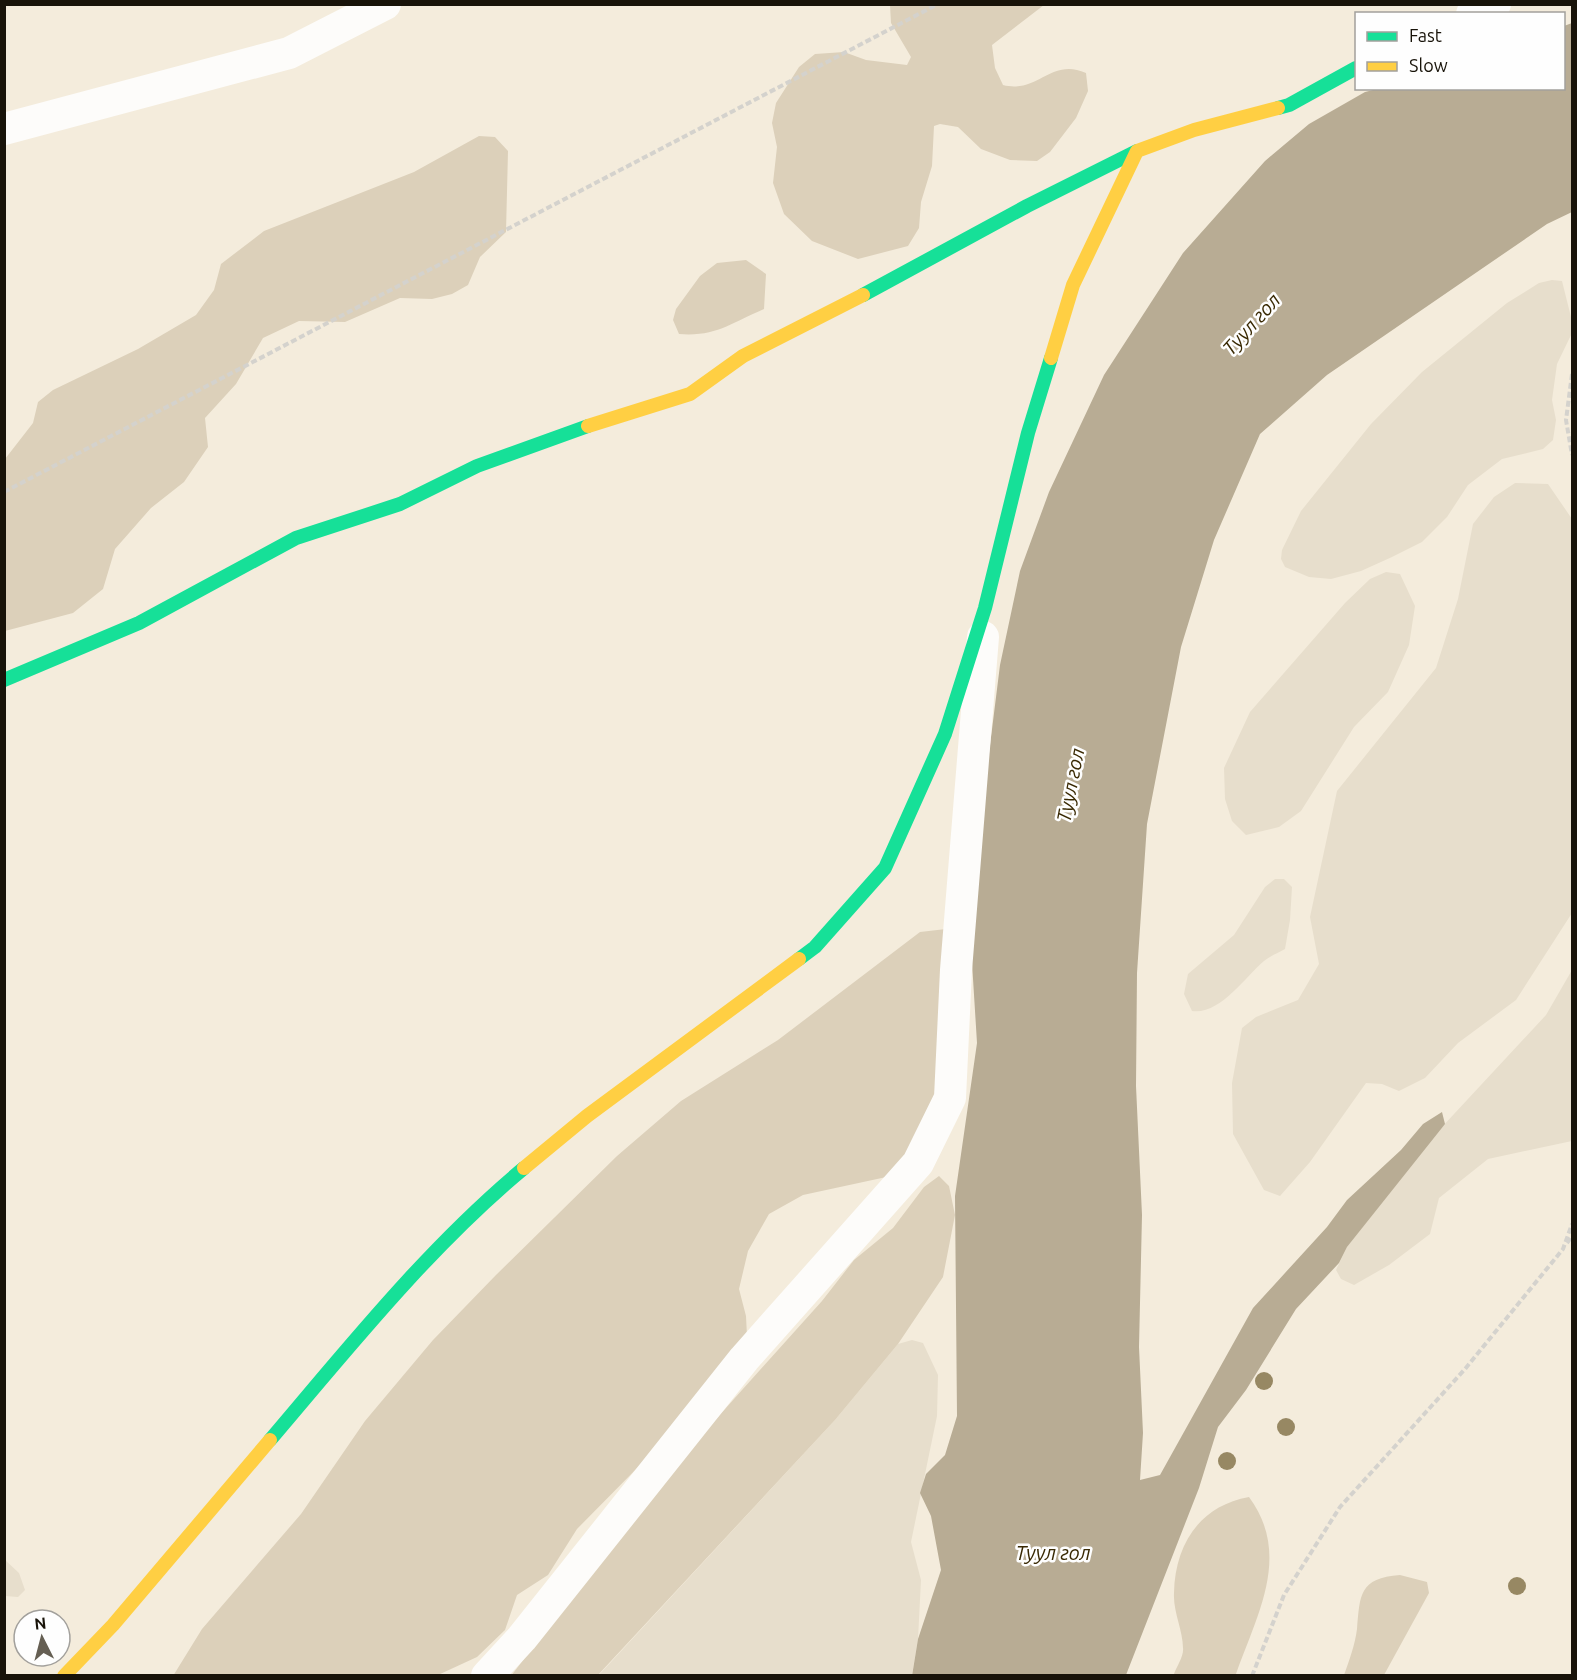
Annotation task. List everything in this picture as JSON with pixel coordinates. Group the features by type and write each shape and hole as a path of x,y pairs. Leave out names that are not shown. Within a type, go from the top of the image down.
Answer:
{"street":[{"path":"4,129 289,53 385,4"},
{"path":"1477,12 1495,4"},
{"path":"4,680 139,623 296,538 400,504 477,466 535,442 690,393 743,356 886,284 1027,207 1137,151 1194,130 1289,105 1355,69"},
{"path":"64,1676 112,1625 382,1308 500,1189 587,1116 815,947 885,868 945,734 985,608 1028,432 1073,285 1137,151"},
{"path":"487,1676 522,1638 744,1359 918,1163 950,1098 956,970 985,608"}],"path":[{"path":"4,492 938,4"},
{"path":"1572,374 1566,420 1572,455"},
{"path":"1563,1249 1572,1224"},
{"path":"1252,1676 1284,1596 1340,1507 1465,1369 1572,1236"}],"shaded area":[{"path":"890,5 1044,5 992,45 995,68 1003,85 1026,85 1063,69 1074,69 1086,73 1088,91 1076,118 1050,152 1037,161 1010,160 981,149 958,127 940,124 934,126 932,166 921,202 919,228 908,246 858,259 812,241 784,214 773,183 777,147 772,123 776,103 799,67 815,54 844,52 866,60 907,65 911,57 891,23"},
{"path":"479,136 495,137 508,151 506,232 480,257 468,285 452,294 432,299 400,298 345,322 299,321 263,338 236,384 205,418 208,447 184,482 151,508 115,549 103,589 73,613 5,631 5,459 33,423 38,402 53,390 138,349 196,315 214,290 221,264 264,231 414,172"},
{"path":"746,260 766,274 764,309 713,331 679,334 673,320 676,309 700,276 717,263"},
{"path":"1552,280 1562,281 1572,321 1572,333 1557,364 1552,400 1556,420 1553,440 1543,449 1502,459 1468,485 1447,517 1422,542 1392,557 1361,571 1331,579 1309,577 1285,567 1281,559 1282,550 1301,511 1371,424 1422,372 1507,303 1539,283"},
{"path":"1515,483 1548,484 1572,519 1572,913 1516,1000 1458,1043 1425,1078 1399,1091 1382,1084 1366,1083 1310,1162 1280,1196 1264,1190 1233,1134 1232,1083 1242,1028 1256,1017 1298,1000 1319,964 1310,917 1337,791 1436,668 1458,599 1473,524 1494,497"},
{"path":"1386,572 1400,574 1415,606 1409,645 1388,692 1354,727 1301,811 1279,827 1246,835 1232,821 1225,799 1224,768 1250,712 1345,603 1370,579"},
{"path":"1275,879 1284,879 1292,887 1285,949 1264,961 1222,1001 1202,1011 1192,1011 1184,994 1188,974 1234,935 1265,887"},
{"path":"946,929 934,1104 916,1149 891,1176 803,1195 769,1214 748,1251 739,1289 746,1316 747,1336 649,1456 577,1529 548,1575 517,1595 505,1630 477,1657 438,1675 173,1676 202,1629 301,1514 365,1421 433,1340 617,1156 681,1101 778,1040 920,932"},
{"path":"1572,970 1572,1141 1488,1159 1439,1198 1430,1234 1389,1265 1354,1285 1341,1279 1336,1270 1347,1247 1428,1142 1546,1015"},
{"path":"939,1176 949,1186 955,1215 943,1277 898,1344 835,1420 598,1675 511,1676 587,1576 708,1428 822,1301 854,1260 893,1228 924,1187"},
{"path":"912,1340 923,1343 938,1375 937,1416 911,1542 921,1580 918,1639 912,1675 598,1676 835,1420 898,1344"},
{"path":"1249,1497 1262,1519 1268,1541 1269,1563 1261,1607 1236,1674 1168,1675 1174,1674 1183,1651 1174,1593 1175,1575 1185,1544 1193,1530 1216,1509"},
{"path":"4,1559 19,1573 25,1590 18,1597 5,1596"},
{"path":"1400,1575 1427,1582 1429,1593 1384,1675 1344,1675 1355,1641 1359,1607 1364,1590 1376,1580"}],"water":[{"name":"Туул гол","path":"1572,23 1572,212 1547,224 1327,375 1260,434 1214,540 1181,647 1147,824 1137,973 1136,1086 1142,1215 1139,1347 1143,1433 1140,1480 1160,1475 1253,1308 1327,1227 1347,1200 1401,1150 1423,1124 1442,1112 1445,1124 1347,1247 1339,1263 1296,1309 1246,1390 1218,1427 1199,1488 1126,1675 912,1676 918,1639 941,1570 931,1516 920,1493 926,1474 945,1455 957,1416 955,1196 977,1043 969,914 1000,665 1020,571 1049,492 1104,375 1183,253 1265,161 1309,124 1365,92 1373,90 1565,90 1565,26"}],"traffic: fast":[{"path":"1278,108 1289,105 1355,69"},
{"path":"863,295 1027,206 1137,151"},
{"path":"799,959 815,947 885,868 945,734 985,608 1028,433 1051,358"},
{"path":"4,680 139,623 296,538 400,504 477,466 588,426"},
{"path":"270,1440 391,1298 455,1231 524,1168"}],"traffic: slow":[{"path":"1051,358 1073,285 1137,151 1194,130 1278,108"},
{"path":"588,426 690,394 743,356 863,295"},
{"path":"524,1168 587,1116 799,959"},
{"path":"64,1676 113,1625 270,1440"}]}
